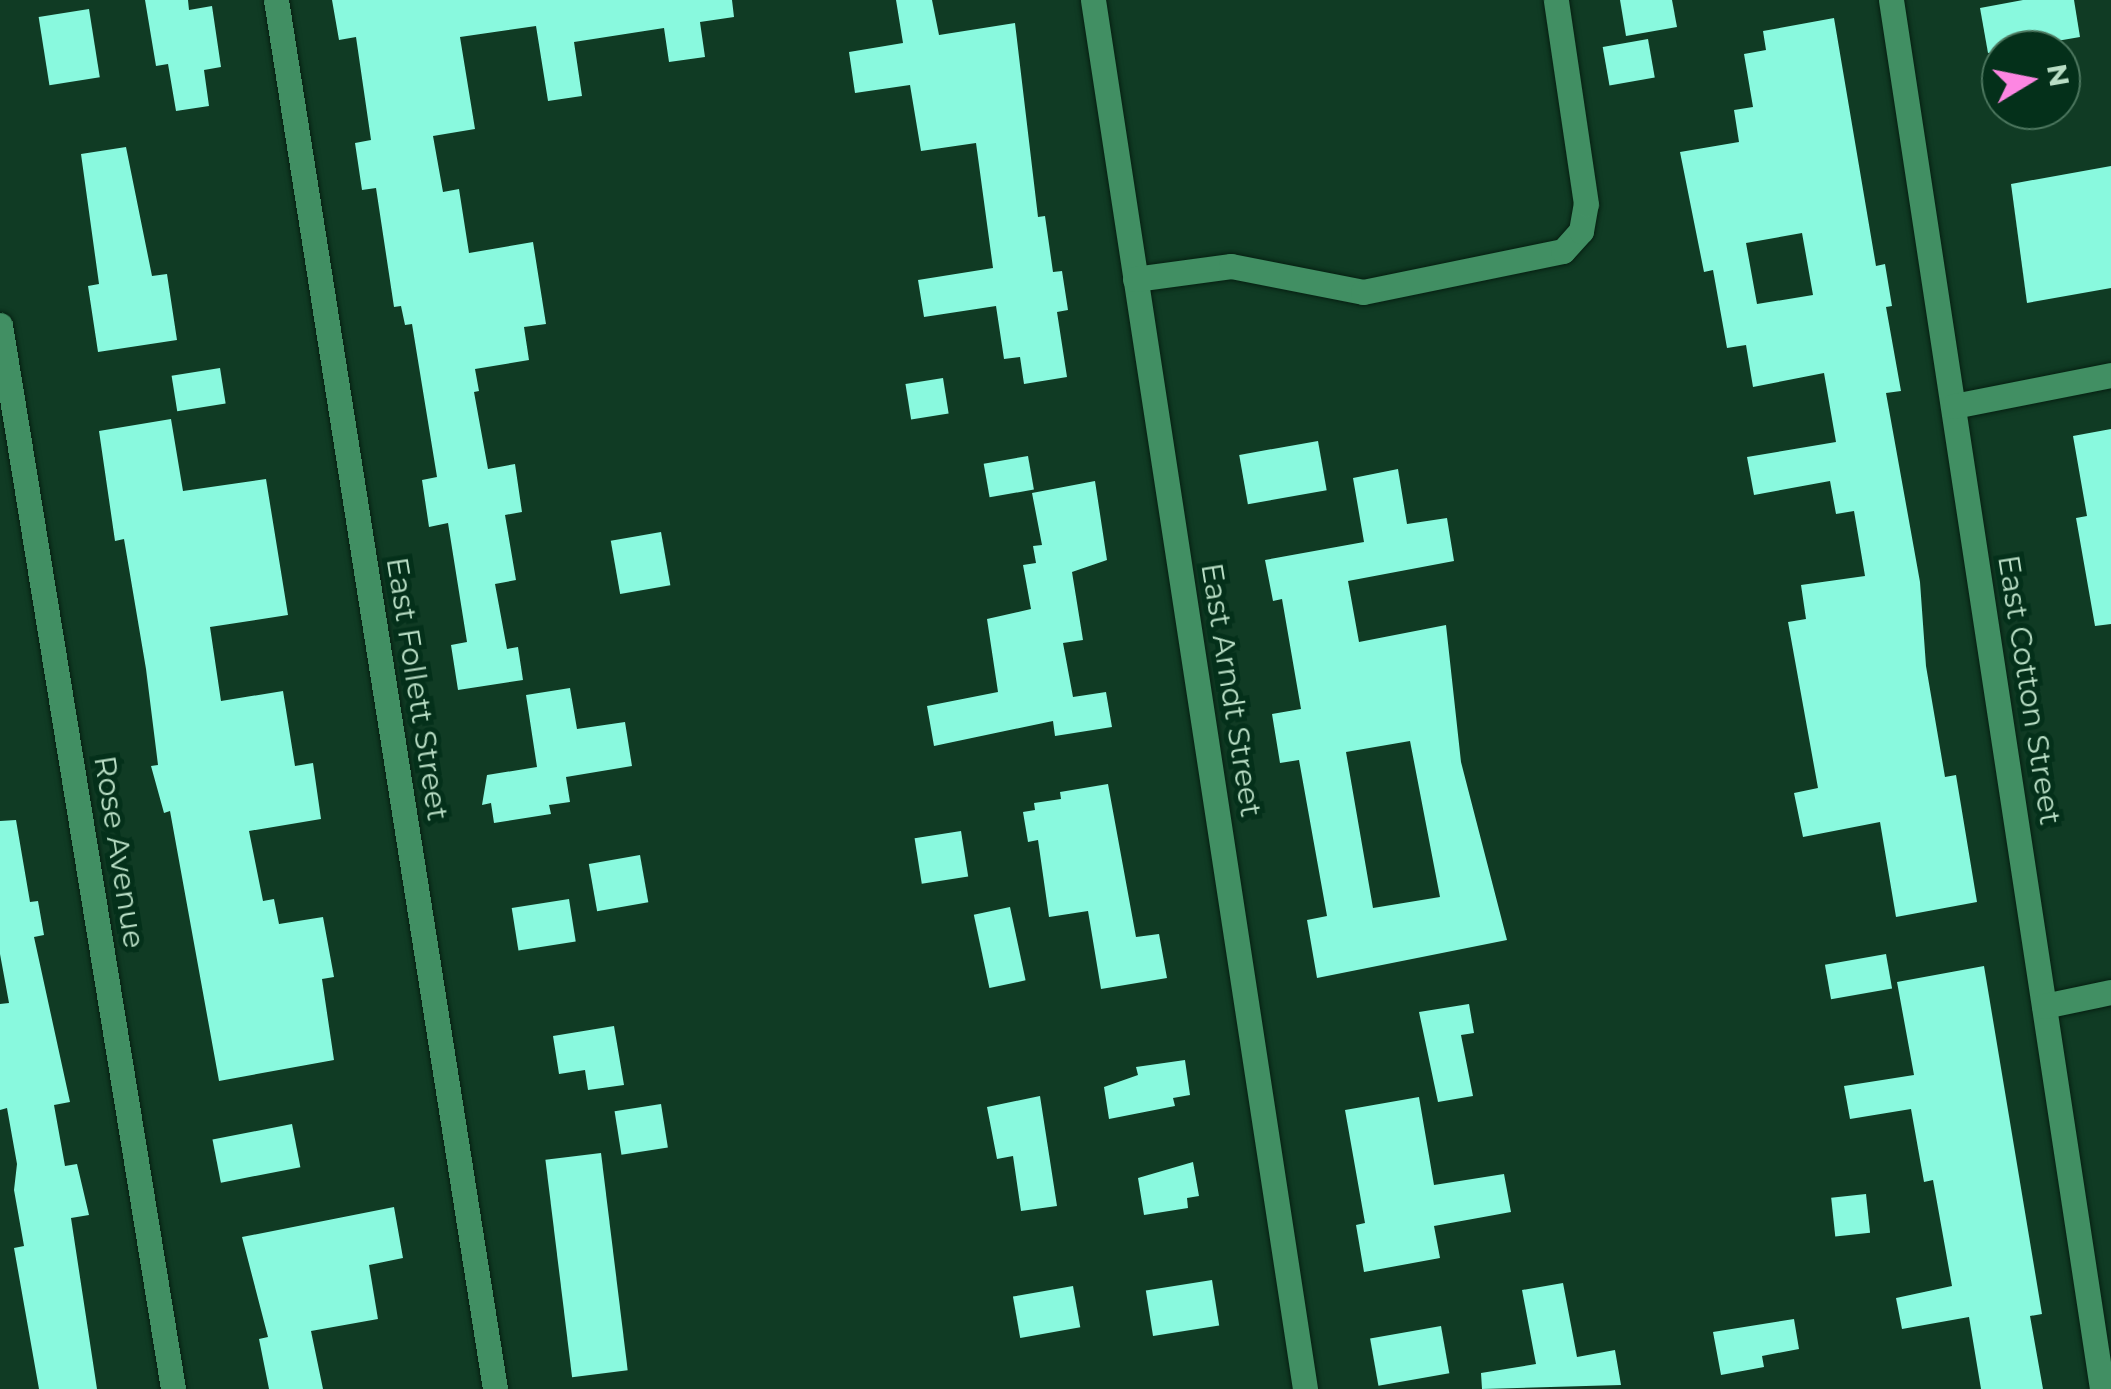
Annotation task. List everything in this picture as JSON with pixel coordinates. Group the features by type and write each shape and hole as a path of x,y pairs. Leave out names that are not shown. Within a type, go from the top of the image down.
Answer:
{"street":[{"name":"East Follett Street","path":"276,0 495,1389"},
{"name":"East Arndt Street","path":"1093,0 1305,1389"},
{"path":"1136,279 1231,266 1363,292 1563,251 1580,232 1586,204 1556,0"},
{"name":"East Cotton Street","path":"1891,0 2102,1389"},
{"name":"Rose Avenue","path":"0,325 173,1389"},
{"path":"1954,406 2111,375"},
{"path":"2044,1006 2111,992"}],"building":[{"path":"145,0 188,0 189,10 212,6 221,67 204,70 209,106 176,111 168,64 156,66"},
{"path":"332,0 732,0 734,17 700,22 705,57 669,62 664,28 574,42 582,96 548,101 536,26 460,37 475,129 433,136 443,192 459,189 469,253 533,242 546,324 524,327 529,360 475,369 479,391 474,392 488,469 515,464 522,512 505,515 516,580 495,584 507,649 518,647 523,680 458,690 451,645 467,642 448,523 429,527 422,480 437,477 412,324 405,325 401,306 394,307 376,188 362,190 355,143 371,140 356,37 339,40"},
{"path":"896,0 932,0 939,35 1015,23 1038,217 1045,216 1053,272 1062,271 1068,310 1057,312 1067,377 1024,384 1020,357 1004,359 996,306 924,317 918,280 993,268 976,143 921,151 910,85 855,93 849,52 903,43"},
{"path":"1620,0 1672,0 1677,27 1626,36"},
{"path":"2023,0 2074,0 2079,30 1984,30 1980,8"},
{"path":"89,9 100,77 49,85 39,17"},
{"path":"1834,18 1876,266 1885,264 1892,306 1886,307 1901,391 1886,393 1920,582 1926,666 1945,777 1956,775 1977,902 1896,917 1880,822 1803,837 1794,793 1818,788 1788,622 1806,619 1801,585 1865,576 1854,511 1836,514 1830,481 1754,495 1747,457 1836,442 1824,373 1753,387 1746,345 1727,348 1713,270 1704,272 1680,152 1739,142 1734,110 1753,107 1744,54 1766,50 1763,31","holes":["1802,233 1813,295 1757,304 1746,243"]},
{"path":"1648,39 1655,77 1609,85 1603,47"},
{"path":"126,147 152,276 167,274 177,340 98,352 88,286 99,284 81,154"},
{"path":"2111,166 2111,288 2027,303 2011,184"},
{"path":"220,368 226,404 177,411 172,376"},
{"path":"943,378 949,414 911,420 905,384"},
{"path":"171,419 183,491 266,479 288,615 210,627 221,701 283,691 295,766 313,763 321,819 249,831 263,901 274,899 279,924 323,917 334,977 322,979 334,1060 219,1081 170,811 164,813 151,766 158,765 146,669 124,539 115,541 99,431"},
{"path":"2111,429 2111,624 2095,626 2076,518 2087,516 2073,436"},
{"path":"1318,441 1327,490 1248,504 1239,455"},
{"path":"1028,456 1034,489 990,497 984,464"},
{"path":"1398,469 1407,524 1447,518 1454,561 1348,581 1359,642 1446,625 1461,762 1507,940 1317,978 1307,920 1327,916 1299,760 1280,763 1272,714 1301,709 1282,599 1273,601 1265,560 1364,542 1353,478","holes":["1410,741 1440,897 1373,908 1346,752"]},
{"path":"1095,481 1107,560 1072,572 1083,640 1063,643 1073,697 1106,692 1112,727 1055,736 1053,721 934,746 927,706 998,692 987,619 1031,609 1023,565 1036,563 1033,546 1042,545 1032,493"},
{"path":"661,532 670,585 620,594 611,541"},
{"path":"570,688 577,729 625,722 632,766 566,777 570,802 549,805 551,814 494,823 491,803 482,805 487,775 537,767 526,695"},
{"path":"1108,784 1136,937 1159,934 1167,978 1101,989 1088,911 1049,917 1038,840 1028,842 1023,812 1035,810 1034,803 1061,799 1060,792"},
{"path":"16,820 30,902 38,901 44,935 34,937 70,1102 54,1105 65,1166 77,1164 89,1215 71,1218 97,1389 39,1389 14,1248 24,1246 14,1190 17,1164 7,1108 0,1110 0,1004 9,1003 0,954 0,821"},
{"path":"961,831 968,876 922,884 915,838"},
{"path":"640,855 648,902 597,911 589,864"},
{"path":"569,899 576,941 518,951 512,908"},
{"path":"1010,907 1026,980 989,988 974,915"},
{"path":"1886,954 1892,988 1831,999 1825,965"},
{"path":"1984,966 2042,1314 2030,1316 2043,1389 1981,1389 1969,1317 1902,1329 1896,1298 1952,1286 1933,1180 1924,1182 1911,1109 1850,1119 1844,1086 1914,1075 1897,982"},
{"path":"1469,1004 1474,1033 1461,1035 1473,1096 1438,1102 1419,1012"},
{"path":"614,1026 624,1085 588,1090 585,1070 559,1074 553,1036"},
{"path":"1185,1060 1190,1095 1173,1098 1175,1106 1109,1119 1104,1087 1138,1075 1136,1067"},
{"path":"1040,1096 1057,1206 1021,1211 1013,1156 997,1159 987,1107"},
{"path":"1419,1097 1434,1185 1504,1174 1511,1212 1434,1226 1440,1258 1364,1272 1356,1225 1365,1223 1345,1110"},
{"path":"661,1104 668,1147 621,1155 615,1111"},
{"path":"292,1124 300,1167 221,1183 212,1139"},
{"path":"601,1153 628,1370 572,1377 545,1160"},
{"path":"1193,1162 1199,1196 1187,1198 1188,1208 1144,1215 1138,1178"},
{"path":"1866,1194 1870,1233 1835,1236 1831,1198"},
{"path":"394,1207 403,1258 369,1265 378,1319 311,1331 323,1389 269,1389 259,1339 268,1337 242,1237"},
{"path":"1212,1280 1219,1325 1153,1336 1146,1290"},
{"path":"1563,1283 1577,1357 1615,1350 1621,1385 1482,1389 1481,1373 1536,1364 1522,1290"},
{"path":"1073,1286 1080,1327 1020,1338 1013,1297"},
{"path":"1794,1319 1799,1349 1762,1356 1764,1367 1721,1375 1713,1332"},
{"path":"1441,1326 1449,1373 1378,1386 1370,1339"}]}
